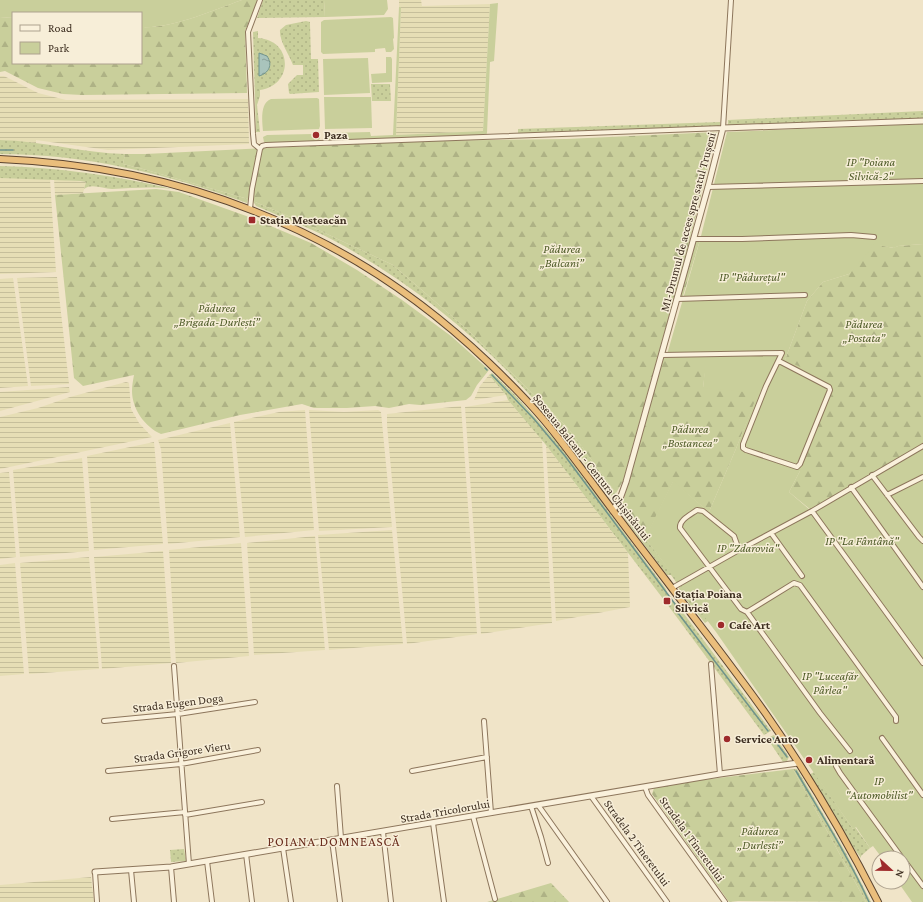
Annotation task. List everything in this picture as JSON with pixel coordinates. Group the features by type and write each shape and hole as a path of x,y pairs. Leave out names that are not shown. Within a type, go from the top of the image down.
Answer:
{"highway":[{"name":"Șoseaua Balcani - Centura Chișinăului","path":"0,159 55,163 126,173 173,184 250,209 300,230 347,256 397,287 445,323 494,368 542,418 765,712 834,818 878,902"}],"street":[{"path":"260,0 248,32 254,144 260,149"},
{"path":"250,209 252,189 260,149 262,146 266,145 724,128 731,0"},
{"name":"M1-Drumul de acces spre satul Trușeni","path":"613,511 626,482 724,128 923,121"},
{"path":"708,187 923,181"},
{"path":"694,239 742,239 851,235 874,237"},
{"path":"677,299 805,295"},
{"path":"662,356 782,353 766,386 743,444 743,448 797,467 800,464 830,390 829,387 779,361"},
{"path":"672,588 812,511 923,446"},
{"path":"872,475 923,541"},
{"path":"887,495 923,477"},
{"path":"851,487 923,587"},
{"path":"739,550 734,536 703,511 697,510 679,525 741,609 747,612 820,713 850,751"},
{"path":"812,511 923,663"},
{"path":"771,533 802,576"},
{"path":"747,612 794,583 800,585 896,717 896,721"},
{"path":"711,664 720,774"},
{"path":"174,666 189,864"},
{"name":"Strada Eugen Doga","path":"104,722 178,714 255,702"},
{"path":"484,721 491,813"},
{"path":"882,738 923,795"},
{"name":"Strada Grigore Vieru","path":"108,771 181,764 258,750"},
{"path":"412,771 487,757"},
{"name":"Strada Tricolorului","path":"95,872 171,867 720,774 798,763"},
{"path":"836,763 840,774 896,850"},
{"path":"337,786 341,838"},
{"name":"Stradela 1 Tineretului","path":"645,787 648,795 725,902"},
{"name":"Stradela 2 Tineretului","path":"591,796 667,902"},
{"path":"112,819 185,814 262,802"},
{"path":"530,806 548,863"},
{"path":"538,806 607,902"},
{"path":"473,816 495,900"},
{"path":"433,823 444,902"},
{"path":"382,832 391,902"},
{"path":"332,840 340,902"},
{"path":"283,848 291,902"},
{"path":"246,854 252,902"},
{"path":"207,861 212,902"},
{"path":"171,867 174,902"},
{"path":"131,870 134,902"},
{"path":"911,870 923,886"},
{"path":"95,872 97,902"}],"shaded area":[{"path":"399,0 421,0 422,6 490,4 483,131 396,135 401,7 399,7"},
{"path":"0,76 4,76 38,93 66,100 248,99 249,144 108,150 36,140 36,143 0,140"},
{"path":"0,178 50,179 56,272 0,274"},
{"path":"54,179 86,182 83,193 55,195"},
{"path":"57,277 69,384 31,386 17,278"},
{"path":"13,278 28,386 0,388 0,279"},
{"path":"489,375 506,395 474,400 480,386"},
{"path":"126,382 129,383 131,409 139,423 152,437 0,469 0,417 38,408 70,397"},
{"path":"69,387 70,392 0,411 0,392"},
{"path":"508,400 542,440 552,623 481,634 465,407"},
{"path":"461,406 477,634 407,644 387,414"},
{"path":"305,410 314,530 245,537 234,422 279,412"},
{"path":"309,410 344,412 378,410 381,412 392,527 319,531"},
{"path":"230,423 240,537 168,544 161,449 158,440"},
{"path":"154,442 163,544 94,550 87,456"},
{"path":"546,445 628,553 630,607 556,621"},
{"path":"82,458 89,551 20,557 13,470"},
{"path":"9,472 16,557 0,559 0,473"},
{"path":"392,530 403,644 329,650 318,535"},
{"path":"315,536 325,650 254,655 247,543"},
{"path":"241,543 249,656 176,663 169,550"},
{"path":"163,551 171,663 102,669 94,557"},
{"path":"89,557 99,669 29,674 20,563"},
{"path":"15,563 24,674 0,676 0,565"},
{"path":"91,877 94,902 0,902 0,885"}],"green space":[{"path":"0,0 242,0 179,22 153,27 142,27 142,12 12,12 12,18 0,17"},
{"path":"242,0 257,0 245,31 247,93 63,94 38,88 5,71 0,72 0,17 12,18 12,64 142,64 142,27 166,25"},
{"path":"263,0 324,0 325,17 257,18"},
{"path":"324,0 387,0 388,9 384,15 325,17"},
{"path":"498,3 494,61 490,62 486,135 326,140 326,134 328,133 370,132 371,136 393,135 399,7 401,7 396,135 483,131 490,4"},
{"path":"393,18 394,49 391,52 386,52 385,48 375,49 375,52 323,54 321,52 321,22 324,20"},
{"path":"306,21 310,22 311,59 318,59 319,92 290,94 288,84 297,75 303,75 303,65 293,65 283,43 280,30 286,25"},
{"path":"258,31 258,38 270,41 278,46 283,54 285,63 284,72 279,80 271,86 260,90 257,105 260,132 256,132 253,32","holes":["259,54 268,57 270,67 259,75"]},
{"path":"386,57 391,57 392,59 392,82 372,83 371,74 386,73"},
{"path":"368,58 370,93 324,95 323,59"},
{"path":"371,84 390,84 391,101 372,101"},
{"path":"324,97 371,97 372,128 325,129"},
{"path":"271,99 319,99 319,129 263,131 262,113 267,101"},
{"path":"923,111 923,118 728,125 728,120"},
{"path":"720,122 720,127 518,134 518,129"},
{"path":"923,124 923,244 898,246 894,248 871,244 872,248 849,274 823,282 807,301 785,360 836,383 800,471 789,492 810,510 923,444 923,902 912,902 904,890 911,890 911,850 876,850 873,846 870,848 856,827 853,829 716,632 645,538 673,481 709,512 758,393 703,388 706,358 666,358 700,240 727,132"},
{"name":"Pădurea „Balcani”","path":"717,132 684,262 623,481 616,493 568,428 469,331 393,265 293,218 248,199 123,164 125,154 411,141 566,139"},
{"path":"313,134 313,137 320,137 320,139 317,141 266,143 264,142 263,137 267,135"},
{"path":"0,140 31,142 94,152 125,154 123,164 248,199 247,203 187,183 94,162 31,155 0,154"},
{"path":"0,166 43,168 87,173 172,189 149,187 112,189 90,186 84,189 86,182 80,181 0,178"},
{"name":"Pădurea „Brigada-Durlești”","path":"156,189 179,192 249,217 311,243 357,270 402,300 451,336 489,370 477,385 471,396 466,400 420,405 409,404 389,408 375,406 314,408 302,404 240,415 161,434 155,431 140,417 134,404 132,391 134,375 83,386 74,378 55,195"},
{"path":"253,201 393,265 469,331 568,428 616,493 611,496 608,495 548,415 494,358 448,317 398,279 371,262 333,240 256,206"},
{"path":"700,240 683,296 679,296 695,241"},
{"name":"Pădurea „Postata”","path":"871,243 893,248 898,246 923,244 923,444 811,510 789,492 800,471 785,360 807,301 823,282 849,274"},
{"name":"Pădurea „Bostancea”","path":"663,358 707,358 703,387 759,392 709,512 673,482 647,535 623,503"},
{"path":"492,373 515,395 556,441 666,589 668,596 664,600 546,445 489,375"},
{"path":"623,503 647,535 645,538 679,582 676,582 671,575 667,575 624,518 622,509"},
{"path":"681,585 711,619 705,623 679,591"},
{"path":"671,601 676,603 771,731 764,735 667,604"},
{"path":"774,735 789,757 787,761 783,762 767,738"},
{"path":"793,769 797,769 846,853 871,902 866,902"},
{"name":"Pădurea „Durlești”","path":"793,769 866,902 729,902 652,794 654,788 677,783"},
{"path":"814,772 853,829 855,827 870,848 861,856 861,858 852,846 809,775"},
{"path":"184,849 186,861 171,862 170,850"},
{"path":"551,883 569,902 487,902"}],"water":[{"path":"259,53 267,56 270,65 268,71 259,76"}],"waterway":[{"path":"0,150 13,150"},
{"path":"492,375 534,419 565,456 675,604 678,613 768,731"},
{"path":"773,738 787,757"},
{"path":"796,771 843,852 869,902"}],"place":[{"name":"Paza","path":"316,135"},
{"name":"Stația Mesteacăn","path":"252,220"},
{"name":"Stația Poiana Silvică","path":"667,601"},
{"name":"Cafe Art","path":"721,625"},
{"name":"Service Auto","path":"727,739"},
{"name":"Alimentară","path":"809,760"}],"district":[{"name":"POIANA DOMNEASCĂ","path":"334,841"}],"park label":[{"name":"IP \"Poiana Silvică-2\"","path":"871,169"},
{"name":"IP \"Pădurețul\"","path":"752,277"},
{"name":"IP \"La Fântână\"","path":"862,541"},
{"name":"IP \"Zdarovia\"","path":"748,548"},
{"name":"IP \"Luceafăr Pârlea\"","path":"830,683"},
{"name":"IP \"Automobilist\"","path":"879,788"}]}
